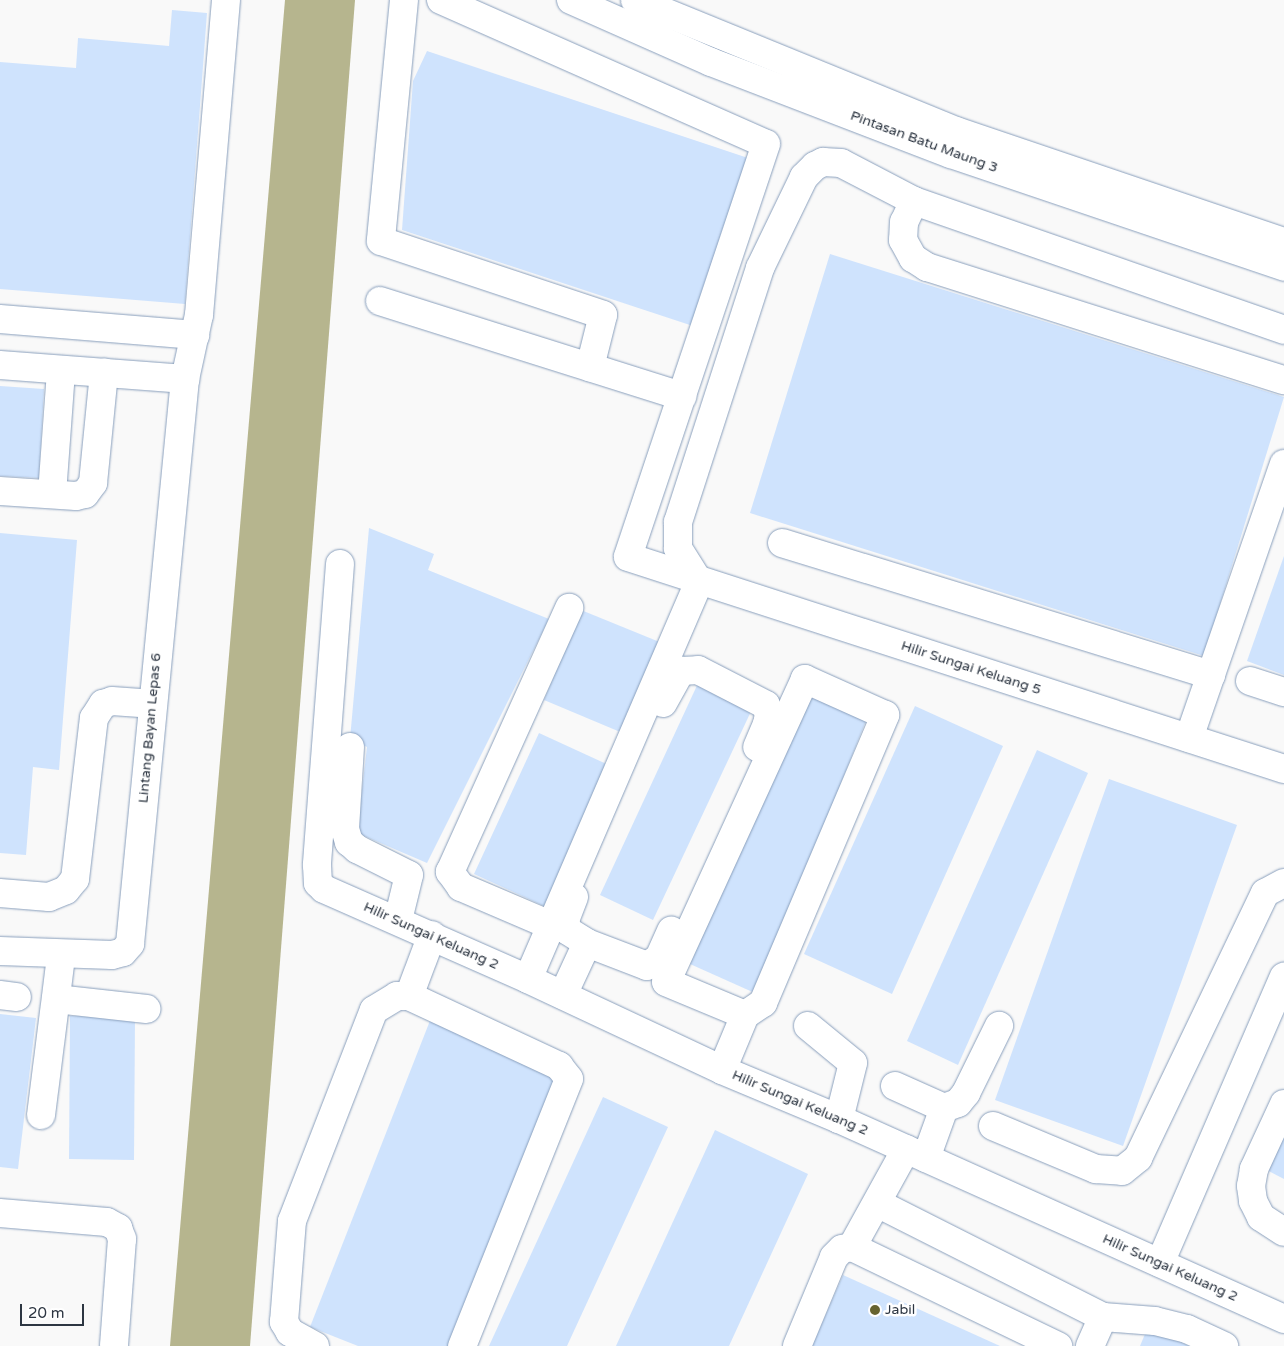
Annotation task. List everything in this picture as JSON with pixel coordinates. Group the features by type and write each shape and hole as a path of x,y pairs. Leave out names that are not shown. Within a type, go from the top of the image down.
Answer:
{"street":[{"name":"Lintang Bayan Lepas 6","path":"0,951 61,956 112,955 123,952 130,944 151,704 185,379 195,335 226,0"},
{"path":"404,0 381,241 602,315 590,367"},
{"path":"380,300 682,396 766,144 441,0"},
{"name":"Pintasan Batu Maung 3","path":"571,0 711,62 951,154 1284,267"},
{"path":"635,0 956,131 1284,242"},
{"path":"528,979 700,582 678,548 678,522 760,268 804,177 823,162 841,163 914,201 1284,330"},
{"path":"914,201 904,222 903,240 913,258 927,267 1284,380"},
{"path":"0,319 195,335"},
{"path":"0,365 185,379"},
{"path":"52,494 61,371"},
{"path":"0,491 76,496 85,494 93,484 104,373"},
{"name":"Hilir Sungai Keluang 5","path":"682,396 628,557 700,582 1284,769"},
{"path":"1189,738 1284,464"},
{"path":"782,543 1211,675"},
{"name":"Hilir Sungai Keluang 2","path":"340,564 317,865 318,883 331,893 398,920 722,1070 916,1153 1284,1319"},
{"path":"550,925 461,888 450,872 569,608"},
{"path":"698,670 758,698 766,705 769,714 767,724 659,958 654,964 639,965 587,943 568,931 565,922 567,912 675,678 681,671 698,670"},
{"path":"722,1070 745,1015 763,1003 885,715 805,680 666,982 745,1015"},
{"path":"1250,681 1284,692"},
{"path":"0,892 49,897 66,890 75,878 94,718 103,704 112,701 151,704"},
{"path":"350,747 345,829 349,842 409,876 423,878 431,874 436,867 483,761"},
{"path":"398,920 409,876"},
{"path":"993,1126 1096,1168 1122,1171 1138,1158 1265,893 1284,883"},
{"path":"409,996 432,936"},
{"path":"563,995 587,943"},
{"path":"41,1115 61,956"},
{"path":"1160,1263 1283,981"},
{"path":"315,1346 290,1332 284,1322 292,1221 374,1010 397,996 409,996 559,1066 569,1080 462,1346"},
{"path":"56,999 146,1009"},
{"path":"808,1026 853,1063 839,1119"},
{"path":"852,1247 877,1203 916,1153 944,1108 958,1103 966,1093 999,1026"},
{"path":"895,1086 944,1108"},
{"path":"1284,1104 1254,1169 1251,1186 1253,1200 1261,1217 1284,1232"},
{"path":"877,1203 1103,1317 1154,1321 1187,1329 1224,1346"},
{"path":"0,1213 108,1222 118,1228 122,1239 114,1346"},
{"path":"797,1346 834,1257 842,1249 852,1247 1058,1346"},
{"path":"1090,1346 1103,1317"}],"shaded area":[{"path":"285,0 355,0 250,1346 170,1346"}],"building":[{"path":"172,10 207,13 185,304 0,289 0,62 76,68 78,38 169,46"},
{"path":"427,51 748,158 696,327 402,230 413,81"},
{"path":"830,254 1284,397 1204,656 750,513"},
{"path":"0,386 44,389 39,478 0,476"},
{"path":"369,528 434,554 428,570 549,619 427,863 357,833 367,747 350,739"},
{"path":"0,533 77,540 59,770 33,767 26,855 0,853"},
{"path":"1284,556 1284,675 1247,661"},
{"path":"581,610 662,643 625,734 544,700"},
{"path":"700,679 754,705 653,920 600,895"},
{"path":"809,689 869,713 757,994 690,964"},
{"path":"915,706 1003,746 892,994 804,954"},
{"path":"539,733 613,767 548,908 474,874"},
{"path":"1037,750 1088,773 958,1065 907,1041"},
{"path":"1109,779 1237,825 1123,1146 995,1100"},
{"path":"433,1013 561,1078 455,1346 358,1346 310,1327"},
{"path":"0,1014 36,1018 18,1169 0,1167"},
{"path":"70,1016 135,1017 134,1160 69,1159"},
{"path":"603,1097 668,1127 567,1346 489,1346"},
{"path":"1284,1120 1284,1179 1261,1167"},
{"path":"715,1130 808,1174 729,1346 616,1346"},
{"name":"Jabil","path":"843,1275 1000,1346 812,1346"},
{"path":"1148,1327 1189,1346 1140,1346"}],"place":[{"name":"Jabil","path":"875,1310"}]}
